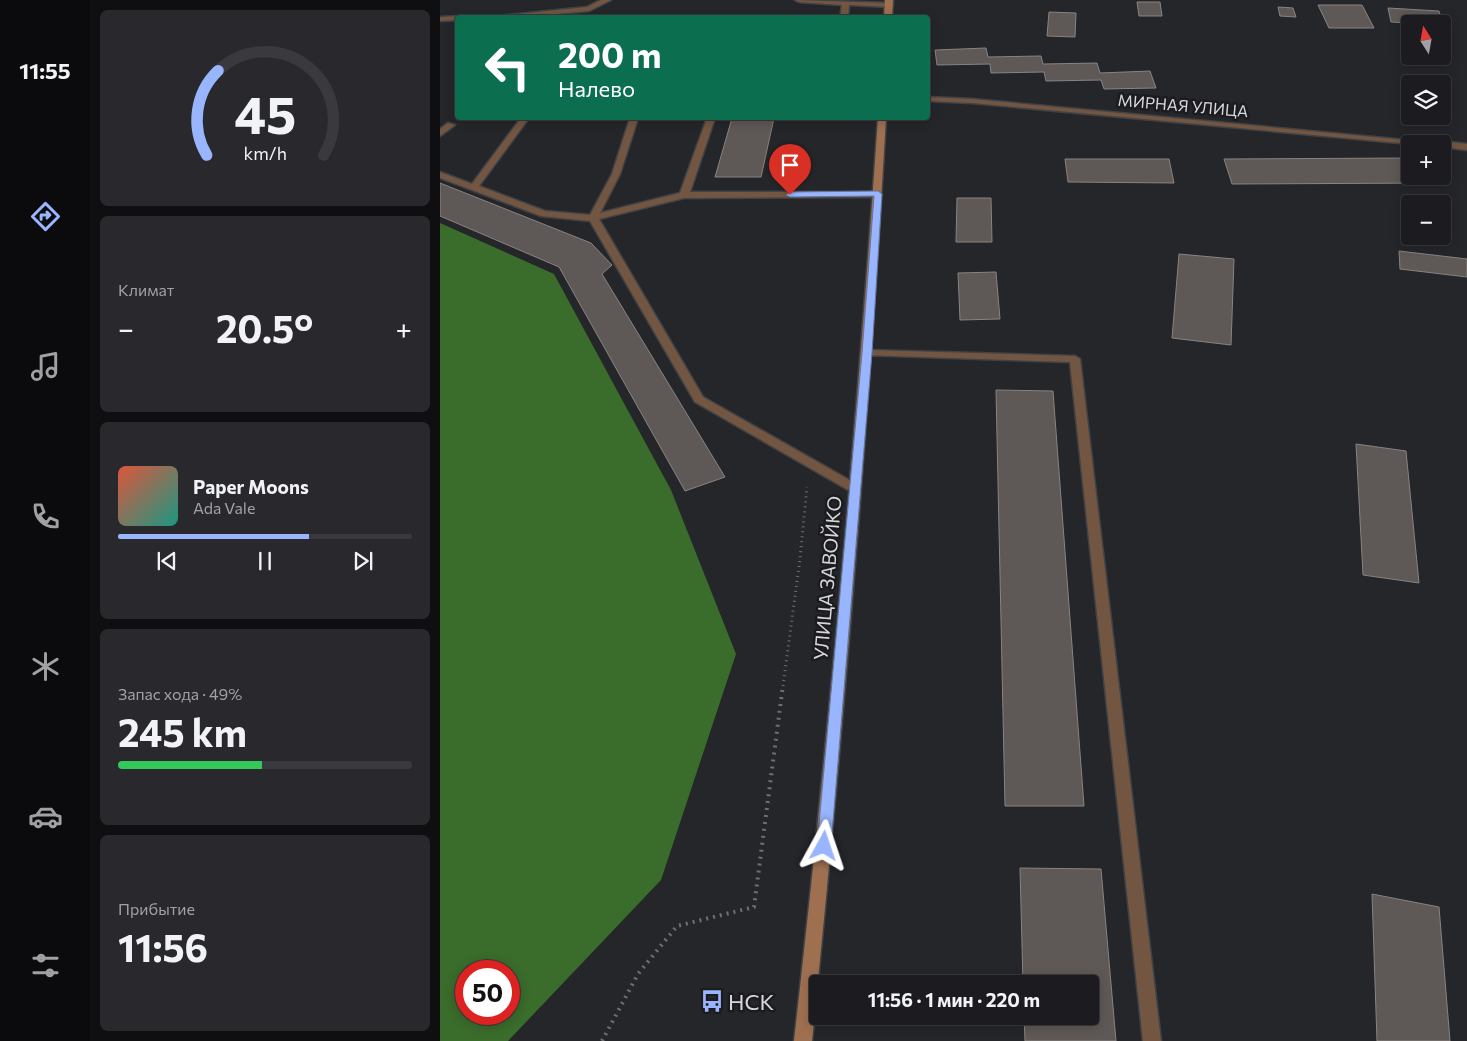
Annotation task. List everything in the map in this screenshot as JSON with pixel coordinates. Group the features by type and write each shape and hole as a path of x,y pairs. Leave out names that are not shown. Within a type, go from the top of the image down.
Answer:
{"main road":[{"name":"УЛИЦА ЗАВОЙКО","path":"803,1041 824,846 867,353 882,120"}],"street":[{"path":"524,15 589,9 607,0"},
{"path":"799,0 846,4 889,3"},
{"path":"844,15 846,4"},
{"path":"440,19 455,18"},
{"name":"МИРНАЯ УЛИЦА","path":"930,99 992,102 1401,141"},
{"path":"473,188 524,120"},
{"path":"593,218 616,174 633,120"},
{"path":"684,195 710,120"},
{"path":"440,133 450,126"},
{"path":"1451,145 1467,147"},
{"path":"440,175 544,214 593,218 684,195 878,194"},
{"path":"593,218 699,399 854,488"},
{"path":"867,353 1075,359 1152,1041"}],"path":[{"path":"602,1041 638,974 676,926 754,907 800,559 809,462"}],"green space":[{"path":"440,223 554,274 671,490 736,654 661,880 508,1041 440,1041"}],"building":[{"path":"1137,2 1160,2 1162,16 1139,16"},
{"path":"1318,5 1362,5 1374,28 1329,28"},
{"path":"1278,7 1293,8 1296,17 1280,16"},
{"path":"1388,8 1439,11 1440,15 1401,15 1401,23 1391,22"},
{"path":"1049,12 1076,13 1075,37 1047,36"},
{"path":"986,48 988,57 1041,56 1043,64 1097,63 1100,73 1150,71 1156,88 1104,89 1101,80 1046,81 1044,72 991,73 990,64 937,65 935,50"},
{"path":"731,120 774,120 761,177 715,177"},
{"path":"1401,158 1401,183 1232,184 1224,159"},
{"path":"1065,159 1169,159 1174,183 1068,182"},
{"path":"440,183 591,243 612,265 602,274 725,477 685,491 559,267 440,216"},
{"path":"957,198 991,198 992,242 956,242"},
{"path":"1399,251 1467,259 1467,277 1400,269"},
{"path":"1179,254 1234,259 1231,345 1172,338"},
{"path":"996,272 1000,319 960,320 958,273"},
{"path":"996,390 1053,391 1084,806 1005,806"},
{"path":"1356,444 1406,451 1419,583 1363,575"},
{"path":"1020,868 1101,869 1116,1041 1025,1041 1024,1025 1099,1025 1099,975 1023,975"},
{"path":"1372,894 1439,907 1450,1041 1377,1041"}],"place":[{"name":"НСК","path":"712,1001"}],"route":[{"path":"790,195 878,194 867,353 824,846"}]}
